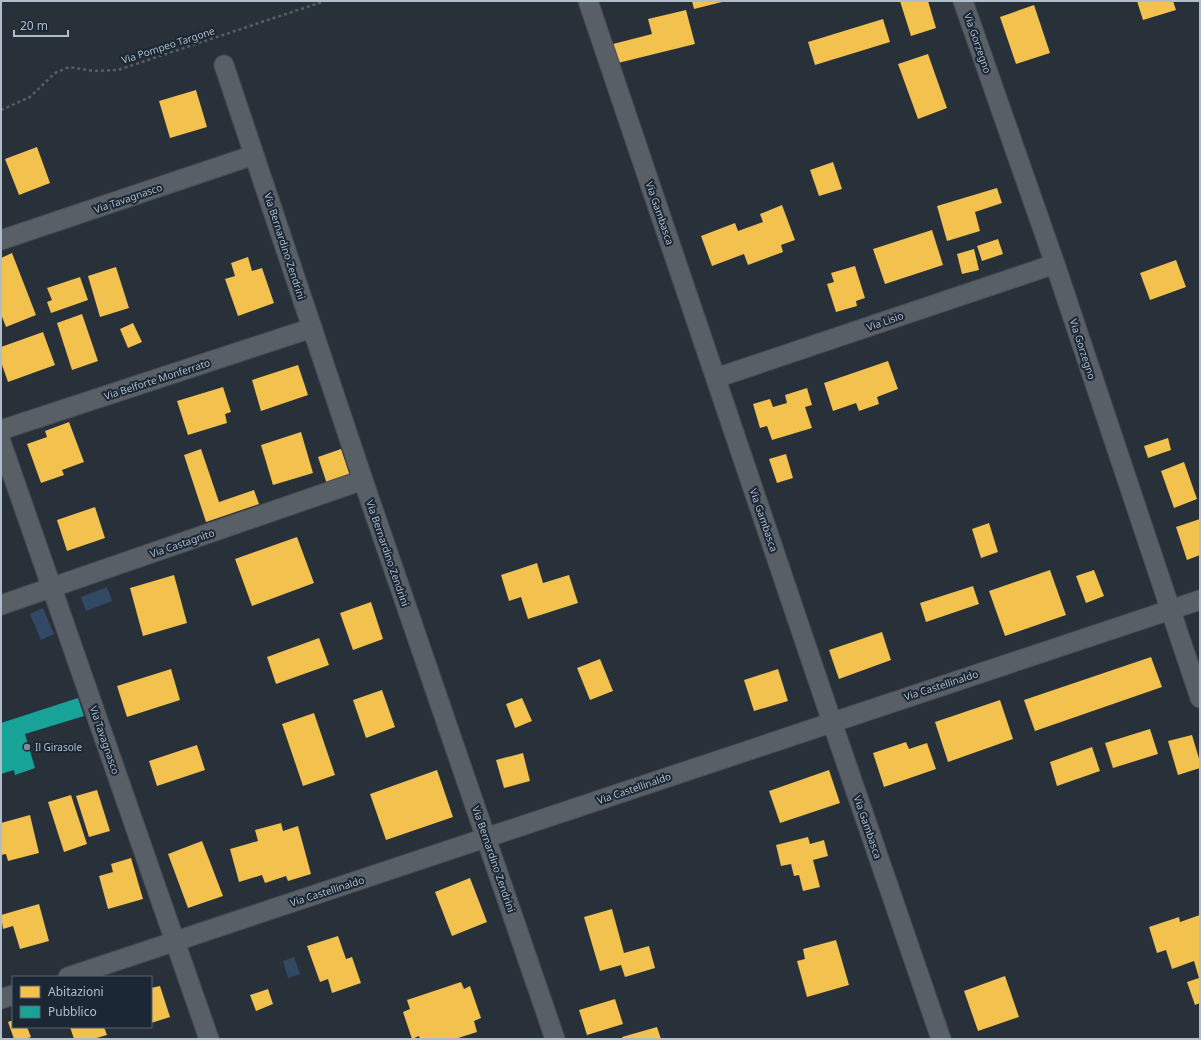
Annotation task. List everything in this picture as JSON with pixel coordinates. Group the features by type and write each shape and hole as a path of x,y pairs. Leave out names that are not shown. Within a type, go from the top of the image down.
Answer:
{"street":[{"name":"Via Gambasca","path":"588,1 941,1039"},
{"name":"Via Gorzegno","path":"963,1 1055,264 1200,698"},
{"name":"Via Bernardino Zendrini","path":"224,65 363,480 556,1039"},
{"name":"Via Tavagnasco","path":"1,240 254,155"},
{"name":"Via Lisio","path":"716,378 1055,264"},
{"name":"Via Belforte Monferrato","path":"1,430 312,328"},
{"name":"Via Tavagnasco","path":"1,442 209,1039"},
{"name":"Via Castagnito","path":"1,604 52,588 363,480"},
{"name":"Via Castellinaldo","path":"71,976 1200,600"},
{"path":"1,999 12,995"}],"path":[{"name":"Via Pompeo Targone","path":"1,110 30,97 55,73 69,67 93,71 118,70 325,1"}],"water":[{"path":"107,587 112,601 86,611 81,597"},
{"path":"43,608 54,634 41,640 30,614"},
{"path":"294,957 300,974 288,978 283,961"}],"building: Abitazioni":[{"path":"692,1 722,1 722,2 694,9"},
{"path":"900,1 928,1 936,28 911,36"},
{"path":"1137,1 1173,1 1176,10 1143,20"},
{"path":"1034,5 1050,53 1016,64 1000,17"},
{"path":"686,10 695,44 618,63 613,44 652,34 648,19"},
{"path":"883,19 890,42 815,65 808,42"},
{"path":"928,54 947,108 918,119 898,64"},
{"path":"196,90 207,127 170,138 159,101"},
{"path":"37,147 50,183 19,195 5,159"},
{"path":"833,162 842,189 819,196 810,170"},
{"path":"997,188 1002,203 975,212 980,231 947,241 937,206"},
{"path":"782,205 795,240 781,245 783,252 748,265 744,254 712,266 701,236 735,223 738,231 763,222 760,214"},
{"path":"932,230 943,265 885,284 873,249"},
{"path":"998,239 1003,254 982,261 977,246"},
{"path":"974,249 979,270 962,274 957,254"},
{"path":"12,253 36,315 6,327 1,314 1,258"},
{"path":"248,257 252,271 262,268 274,303 238,316 225,279 235,276 231,263"},
{"path":"1176,260 1186,287 1150,300 1140,273"},
{"path":"855,266 865,298 856,301 857,306 836,312 827,284 834,282 831,273"},
{"path":"116,267 129,308 100,317 88,276"},
{"path":"80,277 88,300 51,313 47,302 52,300 47,288"},
{"path":"82,314 98,361 72,370 57,323"},
{"path":"133,323 142,342 128,348 120,329"},
{"path":"43,332 55,365 8,382 1,362 1,347"},
{"path":"888,361 898,389 877,397 879,404 859,411 856,403 833,411 824,383"},
{"path":"298,365 308,395 261,411 252,380"},
{"path":"223,387 231,412 225,414 227,423 188,435 177,401"},
{"path":"807,388 812,405 805,407 812,428 772,440 767,426 760,428 753,404 770,399 773,407 787,403 785,395"},
{"path":"69,422 84,462 62,470 64,475 41,483 27,444 47,437 45,431"},
{"path":"301,432 313,473 273,485 261,445"},
{"path":"1168,438 1171,450 1148,458 1144,446"},
{"path":"201,449 219,502 254,490 259,504 206,522 184,455"},
{"path":"341,449 350,476 327,484 318,457"},
{"path":"786,454 793,478 777,483 769,459"},
{"path":"1184,462 1197,499 1174,508 1161,471"},
{"path":"95,507 105,538 67,551 57,520"},
{"path":"1200,519 1200,555 1187,560 1176,527"},
{"path":"989,523 998,552 981,558 972,529"},
{"path":"297,537 314,583 252,606 235,559"},
{"path":"537,563 543,583 569,575 578,603 528,619 521,597 509,601 501,575"},
{"path":"1050,570 1066,615 1005,636 989,591"},
{"path":"1094,570 1104,596 1086,603 1076,576"},
{"path":"174,575 187,623 143,636 130,588"},
{"path":"973,586 979,604 926,622 920,603"},
{"path":"371,602 383,639 353,650 340,613"},
{"path":"882,632 891,660 839,679 829,650"},
{"path":"319,638 329,665 276,684 267,657"},
{"path":"1151,657 1162,687 1035,731 1024,700"},
{"path":"600,659 613,691 590,700 577,668"},
{"path":"171,669 180,700 127,717 117,686"},
{"path":"778,669 788,701 754,711 744,680"},
{"path":"382,690 395,727 366,738 353,700"},
{"path":"522,698 532,721 515,728 506,704"},
{"path":"1000,700 1013,739 948,762 935,722"},
{"path":"314,713 335,775 303,786 282,724"},
{"path":"1150,729 1158,754 1113,768 1105,743"},
{"path":"1192,735 1200,762 1200,768 1178,775 1168,741"},
{"path":"906,742 909,749 927,743 936,769 884,787 873,753"},
{"path":"197,745 205,770 157,786 149,761"},
{"path":"1092,747 1100,771 1057,786 1050,762"},
{"path":"523,753 530,781 504,788 496,760"},
{"path":"437,770 453,817 386,840 370,794"},
{"path":"829,770 840,803 780,823 769,791"},
{"path":"97,790 110,831 89,837 76,796"},
{"path":"71,795 87,844 64,852 48,802"},
{"path":"30,815 39,853 8,861 6,854 1,855 1,823"},
{"path":"281,823 283,831 298,826 311,874 288,881 286,876 265,883 262,875 239,882 230,849 258,841 255,830"},
{"path":"808,837 810,844 824,840 828,856 813,860 820,887 803,891 799,875 794,876 791,864 781,866 776,845"},
{"path":"202,841 223,896 188,908 168,854"},
{"path":"131,858 143,899 108,909 99,876 113,872 111,864"},
{"path":"470,878 487,922 452,936 435,892"},
{"path":"39,904 49,941 20,949 13,926 3,929 1,915"},
{"path":"612,909 624,953 649,946 655,968 625,977 621,965 600,971 584,917"},
{"path":"1200,915 1200,1003 1195,1005 1187,982 1199,978 1194,961 1172,969 1166,950 1157,953 1149,927 1179,917 1180,922"},
{"path":"338,936 346,959 352,957 361,983 332,993 328,979 320,982 307,946"},
{"path":"836,940 849,985 807,997 797,961 805,959 803,949"},
{"path":"1005,976 1019,1017 978,1031 964,991"},
{"path":"461,982 464,989 470,986 481,1018 474,1021 477,1032 455,1039 420,1039 419,1036 412,1039 403,1012 410,1009 407,1000"},
{"path":"160,986 170,1017 152,1023 152,988"},
{"path":"268,989 273,1004 256,1011 250,995"},
{"path":"615,999 623,1024 587,1035 579,1010"},
{"path":"12,1020 12,1028 27,1028 31,1037 25,1039 14,1039 8,1022"},
{"path":"657,1027 661,1039 623,1039 622,1037"},
{"path":"70,1028 104,1028 107,1035 93,1039 74,1039"}],"building: Pubblico":[{"path":"78,698 84,716 25,734 35,768 15,775 14,770 1,774 1,723"}],"place":[{"name":"Il Girasole","path":"27,747"}]}
